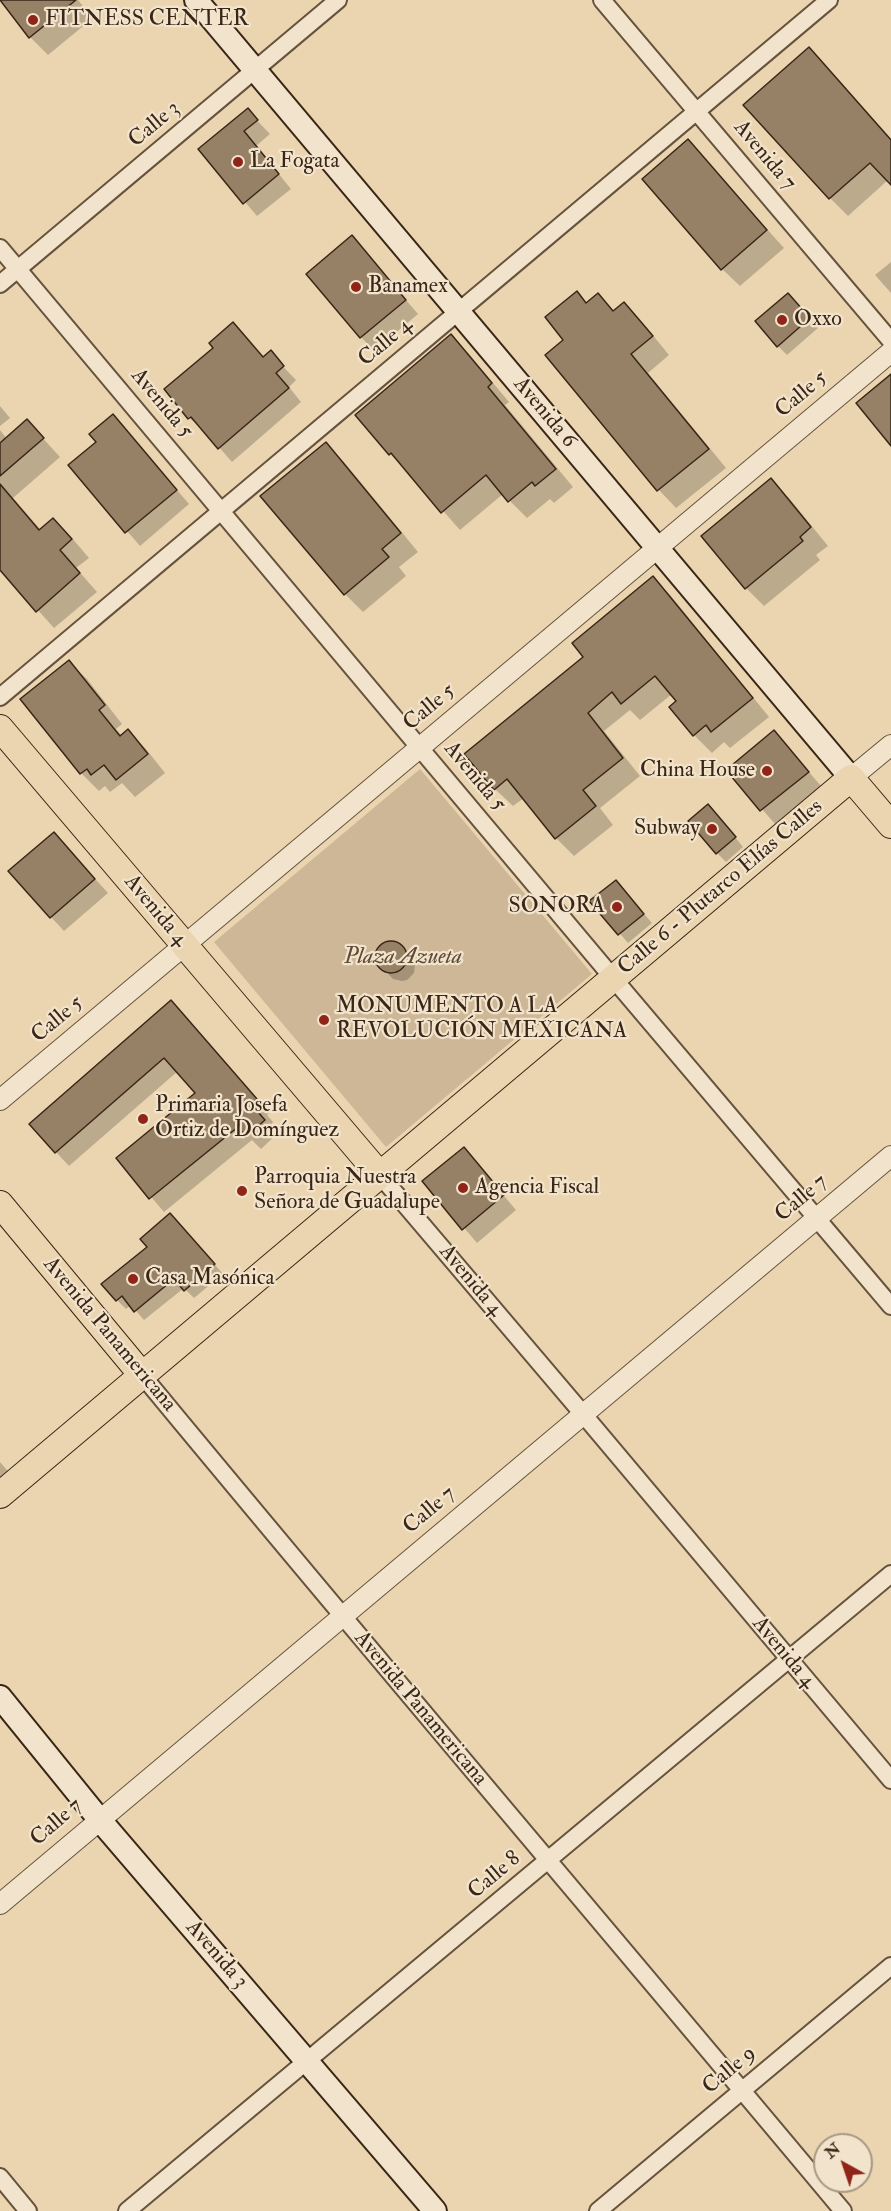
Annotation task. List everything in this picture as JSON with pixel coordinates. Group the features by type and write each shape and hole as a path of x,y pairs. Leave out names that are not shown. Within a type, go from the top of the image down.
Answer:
{"main road":[{"name":"Avenida 6","path":"196,0 891,825"},
{"name":"Avenida 4","path":"0,728 379,1174"},
{"name":"Calle 6 - Plutarco Elías Calles","path":"0,1495 851,778"},
{"name":"Avenida Panamericana","path":"0,1204 142,1375"},
{"name":"Avenida 3","path":"0,1697 99,1819 435,2211"}],"street":[{"name":"Calle 3","path":"0,284 338,0"},
{"name":"Avenida 7","path":"602,0 891,341"},
{"name":"Calle 4","path":"0,697 829,0"},
{"name":"Avenida 5","path":"0,248 891,1306"},
{"name":"Calle 5","path":"0,1100 891,352"},
{"name":"Calle 6 - Plutarco Elías Calles","path":"851,778 891,745"},
{"name":"Calle 7","path":"0,1904 891,1156"},
{"name":"Avenida 4","path":"379,1174 891,1780"},
{"name":"Avenida Panamericana","path":"142,1375 341,1617 549,1860 843,2211"},
{"name":"Calle 8","path":"127,2211 891,1574"},
{"name":"Calle 9","path":"598,2211 891,1966"},
{"path":"0,2177 28,2211"}],"green space":[{"name":"Plaza Azueta","path":"420,769 592,974 386,1147 214,942"}],"building":[{"name":"FITNESS CENTER","path":"0,0 76,0 29,38"},
{"path":"809,47 891,140 891,185 870,163 829,199 743,105"},
{"name":"La Fogata","path":"248,108 258,120 244,131 279,174 243,204 198,149"},
{"path":"688,139 767,230 721,270 642,179"},
{"name":"Banamex","path":"352,235 406,300 360,338 306,274"},
{"path":"577,291 586,303 598,293 613,311 624,302 653,336 631,354 709,449 657,491 545,355 563,340 545,317"},
{"name":"Oxxo","path":"788,293 810,318 777,347 755,321"},
{"path":"233,322 263,357 271,350 284,366 276,373 289,388 218,449 191,417 188,419 164,389 213,348 209,343"},
{"path":"451,334 492,383 488,387 556,469 535,486 532,482 508,502 486,475 441,513 391,453 389,455 355,415"},
{"path":"891,374 891,446 856,403"},
{"path":"113,414 177,490 125,533 68,465 96,442 89,434"},
{"path":"27,419 44,438 0,476 0,443"},
{"path":"326,442 401,533 382,549 389,557 344,595 260,496"},
{"path":"771,478 811,527 800,537 803,541 745,589 701,536"},
{"path":"0,484 39,530 53,518 72,539 60,550 80,573 36,612 0,570"},
{"path":"653,576 753,698 711,732 706,725 693,736 669,707 676,701 655,676 621,704 612,692 588,713 623,758 583,790 596,806 555,839 507,779 494,790 464,754 583,657 572,643"},
{"path":"69,660 105,705 99,710 120,736 128,729 148,754 116,780 104,765 91,775 87,769 80,774 20,699"},
{"name":"China House","path":"774,730 809,772 760,811 726,770"},
{"name":"Subway","path":"708,804 736,837 716,854 688,821"},
{"path":"54,832 95,879 50,918 8,871"},
{"name":"SONORA","path":"616,880 644,914 618,935 589,901"},
{"path":"391,941 402,946 407,957 402,968 391,973 380,968 375,957 380,946"},
{"path":"171,1000 257,1099 254,1101 260,1108 258,1112 265,1120 246,1137 238,1127 149,1199 116,1158 195,1093 164,1058 55,1153 29,1124"},
{"name":"Agencia Fiscal","path":"464,1147 504,1195 462,1230 422,1181"},
{"path":"170,1213 215,1264 184,1291 174,1279 134,1312 122,1296 116,1301 101,1284 147,1247 140,1239"}],"place":[{"name":"FITNESS CENTER","path":"33,20"},
{"name":"La Fogata","path":"238,162"},
{"name":"Banamex","path":"356,287"},
{"name":"Oxxo","path":"782,320"},
{"name":"China House","path":"767,771"},
{"name":"Subway","path":"712,829"},
{"name":"SONORA","path":"617,907"},
{"name":"MONUMENTO A LA REVOLUCIÓN MEXICANA","path":"324,1020"},
{"name":"Primaria Josefa Ortiz de Domínguez","path":"143,1119"},
{"name":"Agencia Fiscal","path":"463,1188"},
{"name":"Parroquia Nuestra Señora de Guadalupe","path":"242,1191"},
{"name":"Casa Masónica","path":"133,1279"}]}
